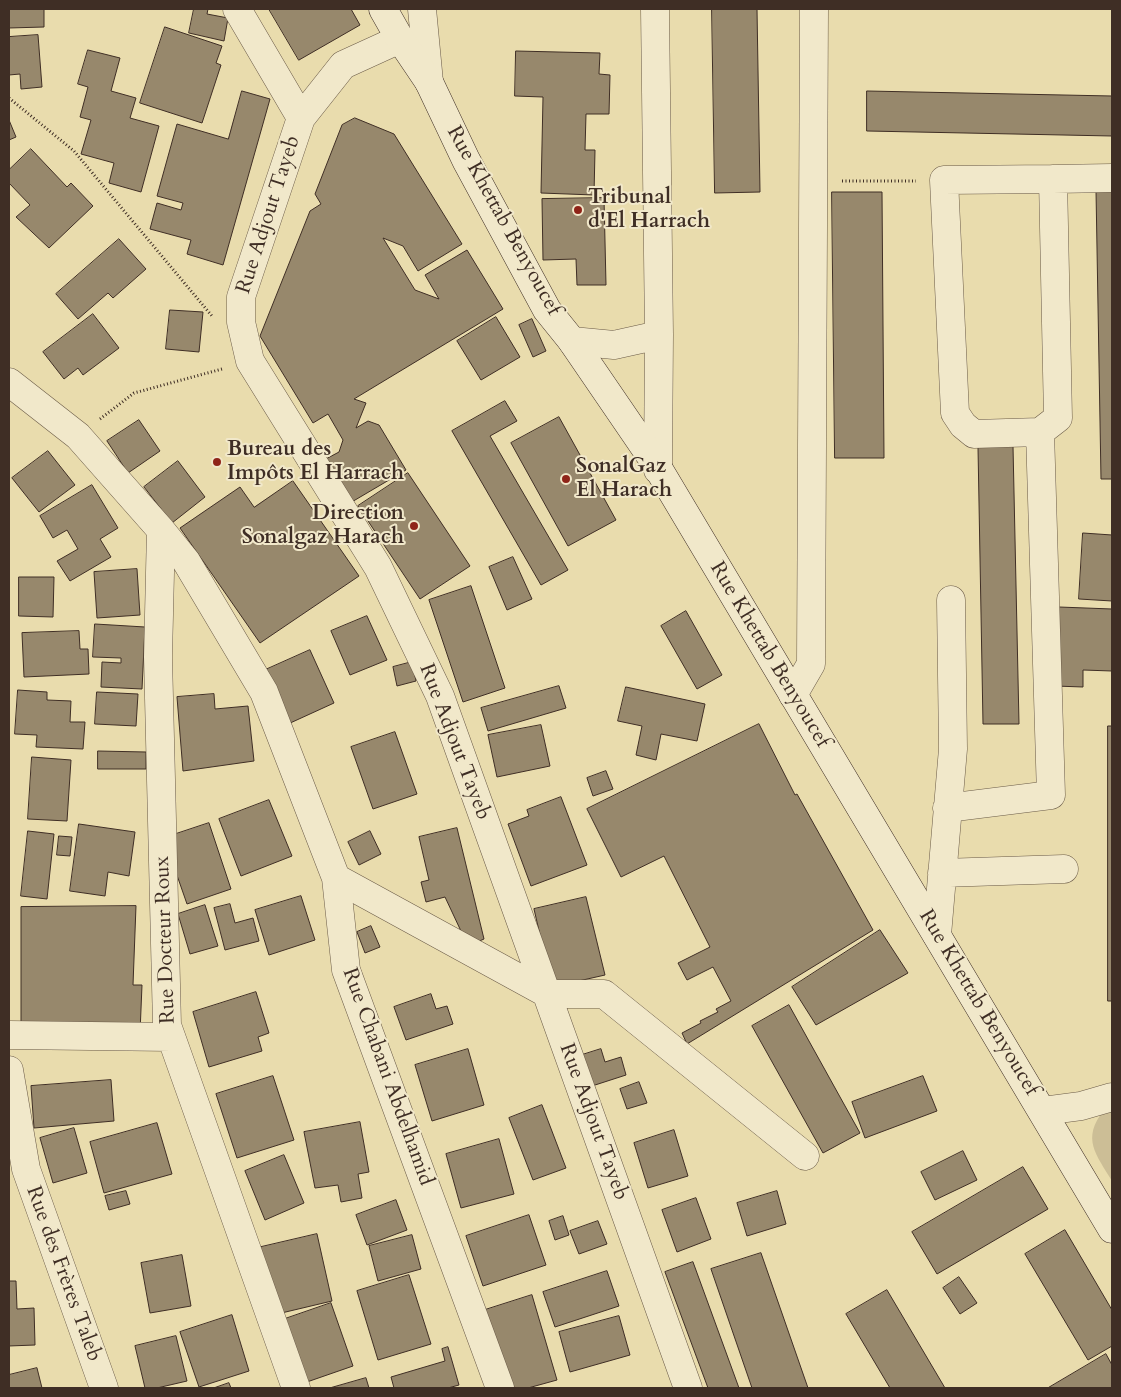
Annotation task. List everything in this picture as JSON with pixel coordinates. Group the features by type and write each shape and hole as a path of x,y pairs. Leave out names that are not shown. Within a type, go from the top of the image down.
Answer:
{"street":[{"path":"237,9 301,118"},
{"path":"383,9 400,39 429,82"},
{"path":"422,9 429,82"},
{"path":"655,9 659,335 658,470"},
{"path":"793,695 811,664 814,9"},
{"name":"Rue Adjout Tayeb","path":"400,39 343,64 301,118 240,297 241,322 250,361 378,567 440,696 688,1388"},
{"name":"Rue Khettab Benyoucef","path":"429,82 466,160 547,310 572,341 658,470 1112,1229"},
{"path":"1053,179 1058,418 1040,432 974,434 963,425 955,413 944,180 1112,178"},
{"path":"572,341 614,345 659,335"},
{"name":"Rue Chabani Abdelhamid","path":"9,382 78,436 161,530 186,561 264,692 336,878 346,970 500,1388"},
{"path":"948,808 1051,795 1040,432"},
{"name":"Rue Docteur Roux","path":"161,530 158,657 167,1025 296,1388"},
{"path":"937,935 953,749 950,600"},
{"path":"942,873 1064,869"},
{"path":"336,878 548,994 604,994 804,1156"},
{"path":"9,1035 171,1037"},
{"name":"Rue des Frères Taleb","path":"9,1070 26,1168 104,1388"},
{"path":"1043,1111 1081,1106 1112,1097"}],"path":[{"path":"9,98 74,151 213,316"},
{"path":"814,182 944,180"},
{"path":"78,436 134,393 250,361"}],"shaded area":[{"path":"1112,1109 1112,1181 1096,1154 1092,1138 1097,1120 1104,1110"}],"building":[{"path":"9,9 44,9 44,27 9,28"},
{"path":"194,9 208,9 207,14 228,18 224,41 189,33"},
{"path":"269,9 351,9 360,25 299,60"},
{"path":"712,9 757,9 760,192 715,193"},
{"path":"165,27 222,46 216,63 221,65 202,123 140,103"},
{"path":"38,35 42,87 21,89 20,74 9,75 9,37"},
{"path":"88,50 120,58 111,91 136,98 130,118 159,126 141,192 109,183 114,163 81,154 91,120 80,117 88,87 78,84"},
{"path":"516,51 600,53 599,74 610,75 609,114 586,114 585,150 595,150 594,195 541,193 543,97 515,96"},
{"path":"242,91 270,99 223,265 187,254 191,240 150,229 157,203 181,210 183,203 157,196 177,124 228,139"},
{"path":"867,91 1112,96 1112,136 867,131"},
{"path":"355,118 394,134 462,244 418,271 403,246 383,238 415,290 439,299 425,275 467,250 503,309 354,399 366,403 356,428 368,421 379,425 406,470 350,503 324,460 339,452 343,440 328,414 313,423 260,336 310,211 321,204 315,194 342,125"},
{"path":"9,120 16,137 9,140"},
{"path":"31,149 67,187 71,183 93,206 49,248 16,217 30,205 9,183 9,170"},
{"path":"1112,189 1112,479 1101,479 1096,190"},
{"path":"832,192 882,192 884,458 835,458"},
{"path":"604,198 606,285 577,285 576,259 543,260 542,199"},
{"path":"119,239 146,269 113,298 108,293 78,319 56,294"},
{"path":"170,310 203,312 199,352 166,349"},
{"path":"93,314 119,348 83,375 78,368 64,379 43,352"},
{"path":"496,317 520,357 481,380 457,341"},
{"path":"532,319 546,351 533,357 519,325"},
{"path":"505,401 517,421 490,436 568,570 541,585 452,431"},
{"path":"559,417 616,520 568,546 511,443"},
{"path":"139,420 160,451 128,473 107,441"},
{"path":"1013,446 1019,724 983,724 978,447"},
{"path":"48,451 75,485 39,512 12,478"},
{"path":"178,461 205,497 172,523 144,487"},
{"path":"408,473 470,566 420,599 358,506"},
{"path":"293,481 359,576 260,643 180,528 240,487 254,507"},
{"path":"92,485 118,528 100,539 111,557 70,581 57,561 78,549 67,530 53,538 40,516"},
{"path":"1083,533 1112,535 1112,601 1079,599"},
{"path":"513,557 532,599 507,610 489,567"},
{"path":"137,569 140,615 97,618 94,572"},
{"path":"19,577 54,577 53,617 19,616"},
{"path":"471,586 505,688 463,702 429,600"},
{"path":"1059,607 1112,609 1112,671 1083,670 1083,687 1055,686"},
{"path":"686,611 722,675 697,689 661,626"},
{"path":"367,616 387,660 350,675 331,631"},
{"path":"95,624 145,627 142,689 101,687 102,662 121,663 121,658 93,657"},
{"path":"79,631 80,649 88,649 89,674 24,677 22,633"},
{"path":"310,650 334,703 288,724 263,671"},
{"path":"412,662 416,681 397,686 393,667"},
{"path":"559,686 566,708 488,731 481,708"},
{"path":"626,687 705,704 697,741 661,734 656,760 636,755 642,726 618,721"},
{"path":"18,690 47,692 47,700 71,701 70,722 85,722 83,749 36,747 37,735 15,734"},
{"path":"97,692 138,694 136,726 95,724"},
{"path":"214,694 215,709 248,706 254,761 183,771 177,697"},
{"path":"759,724 795,795 797,794 873,930 687,1044 682,1033 718,1012 716,1009 731,1001 713,967 687,980 678,963 710,947 664,856 621,877 587,809"},
{"path":"541,725 550,766 497,777 488,735"},
{"path":"1108,726 1112,726 1112,1001 1108,1001"},
{"path":"395,732 417,794 373,809 351,747"},
{"path":"98,751 146,752 146,769 98,769"},
{"path":"32,757 71,760 67,821 28,819"},
{"path":"606,771 613,789 593,796 587,778"},
{"path":"561,797 587,865 531,886 508,824 529,816 527,810"},
{"path":"269,800 292,856 241,876 219,819"},
{"path":"209,823 231,889 187,904 164,838"},
{"path":"79,824 135,832 129,876 108,872 105,896 70,891"},
{"path":"457,828 484,939 468,946 445,897 426,902 421,882 429,880 419,837"},
{"path":"28,831 54,834 47,899 21,896"},
{"path":"370,831 381,854 359,865 348,842"},
{"path":"59,836 72,837 70,856 57,855"},
{"path":"301,896 315,940 269,955 255,910"},
{"path":"586,897 605,975 552,987 534,909"},
{"path":"230,904 235,923 253,918 259,941 225,950 214,908"},
{"path":"205,905 218,946 190,954 178,914"},
{"path":"136,906 133,985 142,985 140,1033 21,1029 21,907"},
{"path":"371,926 380,947 365,953 357,932"},
{"path":"880,930 908,973 816,1025 792,987"},
{"path":"256,992 269,1033 258,1037 262,1051 209,1067 193,1012"},
{"path":"431,994 436,1009 447,1006 453,1024 406,1040 394,1007"},
{"path":"789,1005 860,1133 823,1153 752,1026"},
{"path":"468,1049 484,1105 432,1121 415,1065"},
{"path":"601,1049 605,1062 621,1057 626,1075 592,1086 582,1055"},
{"path":"273,1076 294,1140 237,1158 216,1094"},
{"path":"923,1076 937,1111 865,1138 852,1102"},
{"path":"111,1080 114,1121 34,1128 31,1086"},
{"path":"639,1082 647,1103 627,1109 620,1089"},
{"path":"542,1105 566,1168 533,1180 509,1118"},
{"path":"360,1122 369,1172 358,1174 362,1198 341,1202 338,1185 315,1188 304,1132"},
{"path":"157,1123 172,1174 104,1193 90,1142"},
{"path":"74,1128 87,1173 53,1183 40,1138"},
{"path":"674,1130 688,1176 648,1188 634,1143"},
{"path":"499,1139 514,1194 461,1208 446,1154"},
{"path":"963,1151 977,1180 935,1200 921,1172"},
{"path":"284,1155 304,1203 265,1220 245,1171"},
{"path":"1023,1167 1048,1209 937,1274 912,1232"},
{"path":"126,1191 130,1204 109,1210 105,1196"},
{"path":"777,1191 786,1224 747,1236 737,1203"},
{"path":"696,1198 711,1239 677,1252 662,1210"},
{"path":"396,1200 407,1230 367,1245 356,1215"},
{"path":"529,1215 546,1265 483,1286 466,1236"},
{"path":"563,1216 569,1235 555,1240 549,1221"},
{"path":"598,1221 607,1244 579,1254 570,1231"},
{"path":"1065,1230 1112,1310 1112,1346 1088,1360 1025,1254"},
{"path":"317,1234 332,1301 273,1315 257,1248"},
{"path":"412,1235 421,1269 378,1281 369,1246"},
{"path":"761,1253 808,1388 752,1388 711,1269"},
{"path":"182,1255 191,1306 150,1313 141,1263"},
{"path":"693,1262 739,1388 708,1388 665,1272"},
{"path":"607,1271 619,1306 555,1327 543,1292"},
{"path":"409,1275 431,1344 378,1360 357,1291"},
{"path":"959,1277 977,1303 960,1314 943,1288"},
{"path":"9,1281 16,1281 17,1309 34,1308 35,1345 9,1346"},
{"path":"887,1290 945,1388 890,1388 846,1314"},
{"path":"532,1295 557,1380 528,1388 509,1388 485,1310"},
{"path":"331,1303 353,1366 304,1383 282,1320"},
{"path":"232,1315 249,1371 199,1387 180,1332"},
{"path":"619,1316 630,1355 570,1372 559,1332"},
{"path":"176,1336 187,1381 157,1388 145,1388 135,1346"},
{"path":"448,1347 459,1385 448,1388 394,1388 391,1377 445,1361 442,1349"},
{"path":"1106,1354 1112,1365 1112,1388 1048,1388"},
{"path":"37,1368 42,1388 9,1388 9,1375"},
{"path":"366,1378 369,1388 330,1388"},
{"path":"229,1383 231,1388 214,1388"}],"place":[{"name":"Tribunal d'El Harrach","path":"578,210"},
{"name":"Bureau des Impôts El Harrach","path":"217,462"},
{"name":"SonalGaz El Harach","path":"566,479"},
{"name":"Direction Sonalgaz Harach","path":"414,526"}]}
